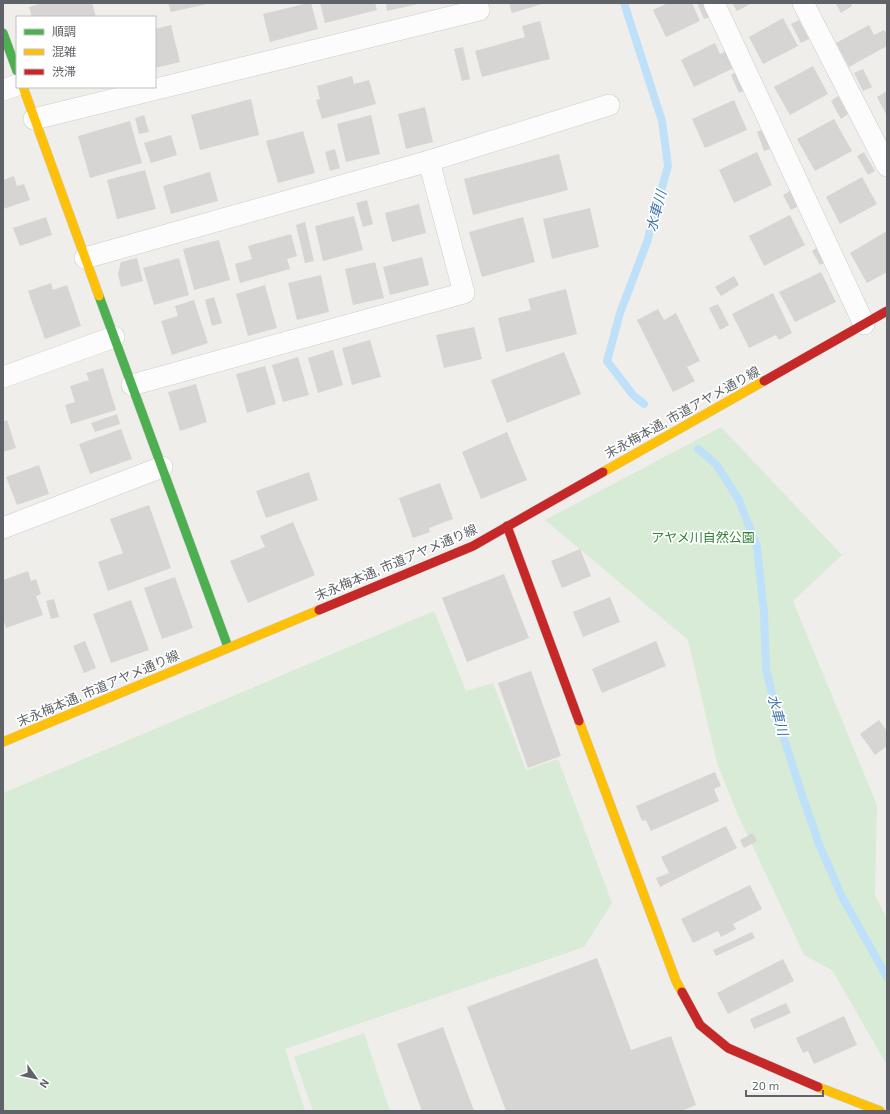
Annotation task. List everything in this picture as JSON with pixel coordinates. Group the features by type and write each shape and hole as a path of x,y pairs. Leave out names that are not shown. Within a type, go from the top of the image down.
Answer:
{"street":[{"path":"34,119 479,10 476,3"},
{"path":"714,3 864,324"},
{"path":"803,3 887,166"},
{"path":"3,33 16,68"},
{"path":"3,90 16,85"},
{"path":"23,88 228,647"},
{"path":"86,258 429,161 609,105"},
{"path":"132,385 464,294 429,161"},
{"name":"末永梅本通, 市道アヤメ通り線","path":"3,742 473,546 887,312"},
{"path":"3,377 114,337"},
{"path":"3,528 162,467"},
{"path":"507,526 676,982 700,1025 728,1048 818,1087 880,1111"}],"green space":[{"name":"アヤメ川自然公園","path":"721,427 842,555 793,601 877,805 875,895 887,919 887,1065 832,970 804,955 737,813 717,763 688,640 545,520"},
{"path":"434,611 466,691 493,683 526,770 558,759 612,903 584,947 285,1049 305,1111 3,1111 3,793"},
{"path":"364,1033 390,1111 313,1111 294,1057"}],"building":[{"path":"42,3 92,3 96,16 32,16 29,7"},
{"path":"168,3 207,3 207,4 171,12"},
{"path":"311,3 318,29 270,42 263,14"},
{"path":"320,3 375,3 377,10 325,23"},
{"path":"386,3 418,3 418,4 387,11"},
{"path":"509,3 545,3 512,13"},
{"path":"668,3 692,3 700,21 666,37 653,10"},
{"path":"697,3 708,3 713,16 704,19"},
{"path":"732,3 752,3 737,11"},
{"path":"851,3 852,6 841,13 836,4"},
{"path":"783,18 798,46 763,64 749,37"},
{"path":"799,20 809,39 801,43 791,24"},
{"path":"540,21 550,59 482,77 475,51 525,37 522,26"},
{"path":"171,25 180,62 156,68 156,29"},
{"path":"869,25 874,35 884,30 887,35 887,46 849,67 836,43"},
{"path":"715,43 720,54 729,50 736,67 694,87 681,60"},
{"path":"463,47 470,79 462,81 454,49"},
{"path":"813,66 828,94 790,115 774,87"},
{"path":"863,69 872,87 863,91 854,73"},
{"path":"738,71 747,89 739,93 731,75"},
{"path":"352,76 354,84 369,80 376,104 322,119 316,100 320,99 317,86"},
{"path":"887,91 887,116 877,97"},
{"path":"838,96 848,114 841,119 831,101"},
{"path":"251,99 259,135 200,150 191,115"},
{"path":"734,100 747,130 705,148 692,119"},
{"path":"425,107 433,142 406,149 398,114"},
{"path":"144,115 149,132 139,134 135,118"},
{"path":"371,115 380,154 346,162 337,124"},
{"path":"834,119 852,151 815,171 797,139"},
{"path":"130,121 142,163 90,178 78,136"},
{"path":"763,129 770,149 764,151 757,132"},
{"path":"303,131 315,173 278,183 266,141"},
{"path":"171,135 177,155 151,163 144,143"},
{"path":"335,149 340,168 330,171 325,152"},
{"path":"757,152 772,185 734,203 719,170"},
{"path":"864,152 875,171 868,175 857,156"},
{"path":"559,154 568,190 473,215 464,179"},
{"path":"145,170 156,209 117,219 107,180"},
{"path":"210,172 218,201 171,214 163,186"},
{"path":"14,176 17,186 24,184 30,200 3,209 3,180"},
{"path":"862,177 877,204 840,224 826,197"},
{"path":"791,190 800,205 791,210 783,195"},
{"path":"367,200 373,224 363,227 356,203"},
{"path":"419,204 426,233 392,242 385,213"},
{"path":"590,208 599,247 552,259 543,219"},
{"path":"790,215 805,245 764,266 749,236"},
{"path":"354,216 363,250 323,261 315,226"},
{"path":"46,217 52,235 20,246 13,228"},
{"path":"523,217 535,262 482,277 469,232"},
{"path":"305,222 314,261 305,263 296,225"},
{"path":"887,231 887,272 867,283 850,253"},
{"path":"291,234 297,256 287,259 290,269 240,283 235,264 252,259 248,246"},
{"path":"219,240 230,280 194,290 183,249"},
{"path":"818,247 826,262 820,265 812,251"},
{"path":"422,257 429,285 390,295 383,267"},
{"path":"137,258 143,281 121,287 118,274 121,262"},
{"path":"179,258 189,295 154,305 143,268"},
{"path":"375,262 384,298 353,305 345,269"},
{"path":"821,272 836,302 795,322 779,292"},
{"path":"321,275 329,312 297,320 288,283"},
{"path":"734,276 739,285 721,296 715,287"},
{"path":"51,283 53,290 67,285 81,326 45,339 28,291"},
{"path":"265,285 277,328 248,336 236,294"},
{"path":"566,289 577,334 506,352 498,318 531,310 528,299"},
{"path":"773,293 792,333 779,340 776,335 749,348 732,314"},
{"path":"214,297 222,323 212,326 205,300"},
{"path":"194,300 208,343 172,355 161,321 178,316 175,306"},
{"path":"718,304 729,325 720,330 709,308"},
{"path":"658,309 664,320 676,313 700,361 687,367 695,381 673,392 637,320"},
{"path":"474,327 482,359 444,368 436,335"},
{"path":"370,340 381,377 352,385 342,348"},
{"path":"333,350 343,385 318,393 308,358"},
{"path":"564,352 581,394 507,423 491,380"},
{"path":"298,357 309,395 283,402 272,365"},
{"path":"265,366 276,404 247,413 236,374"},
{"path":"103,368 116,410 71,424 65,405 75,402 70,386 89,380 86,373"},
{"path":"196,384 207,422 180,431 168,392"},
{"path":"117,414 120,424 95,432 91,423"},
{"path":"7,420 16,448 3,452 3,422"},
{"path":"121,429 132,459 90,474 79,444"},
{"path":"507,432 527,480 481,499 462,452"},
{"path":"39,465 49,494 17,505 6,477"},
{"path":"309,472 318,500 266,518 256,491"},
{"path":"440,483 453,519 429,528 430,532 413,538 399,498"},
{"path":"149,505 171,568 108,591 98,562 123,553 110,519"},
{"path":"293,522 315,575 248,603 230,561 265,547 260,536"},
{"path":"580,549 591,576 562,588 551,561"},
{"path":"28,571 31,581 36,579 41,594 36,596 43,615 6,628 3,618 3,580"},
{"path":"504,574 529,638 467,662 442,598"},
{"path":"175,577 193,628 162,639 144,588"},
{"path":"610,597 620,622 583,637 573,612"},
{"path":"54,599 59,617 51,619 46,601"},
{"path":"131,600 149,650 111,663 93,614"},
{"path":"85,641 96,668 84,673 73,646"},
{"path":"656,641 666,666 602,693 592,669"},
{"path":"531,671 561,756 528,768 498,683"},
{"path":"879,720 887,731 887,746 875,755 860,734"},
{"path":"715,772 721,786 714,789 719,801 651,831 646,820 642,821 636,806"},
{"path":"726,826 737,848 660,887 656,878 669,873 661,857"},
{"path":"753,833 757,841 744,848 740,840"},
{"path":"750,885 762,909 733,924 736,929 721,937 718,931 693,943 681,919"},
{"path":"752,932 755,938 716,956 713,950"},
{"path":"597,958 631,1050 671,1036 696,1105 681,1111 506,1111 467,1007"},
{"path":"783,959 794,981 728,1014 717,993"},
{"path":"786,1003 791,1013 754,1029 750,1019"},
{"path":"844,1016 857,1045 814,1064 808,1051 803,1053 796,1038"},
{"path":"443,1027 474,1111 422,1111 397,1044"}],"waterway":[{"name":"水車川","path":"624,3 662,121 668,166 647,242 620,313 607,361 633,395 644,404"},
{"name":"水車川","path":"698,449 716,464 739,500 757,547 764,613 766,669 779,723 819,844 842,897 887,977"}],"traffic: fast":[{"path":"3,33 16,68"},
{"path":"99,296 228,647"}],"traffic: slow":[{"path":"23,88 99,296"},
{"path":"603,472 764,381"},
{"path":"3,742 319,610"},
{"path":"579,721 676,981 682,992"},
{"path":"818,1087 880,1111"}],"traffic: jam":[{"path":"764,381 887,311"},
{"path":"319,610 473,546 603,472"},
{"path":"507,526 579,721"},
{"path":"682,992 700,1025 728,1048 818,1087"}]}
